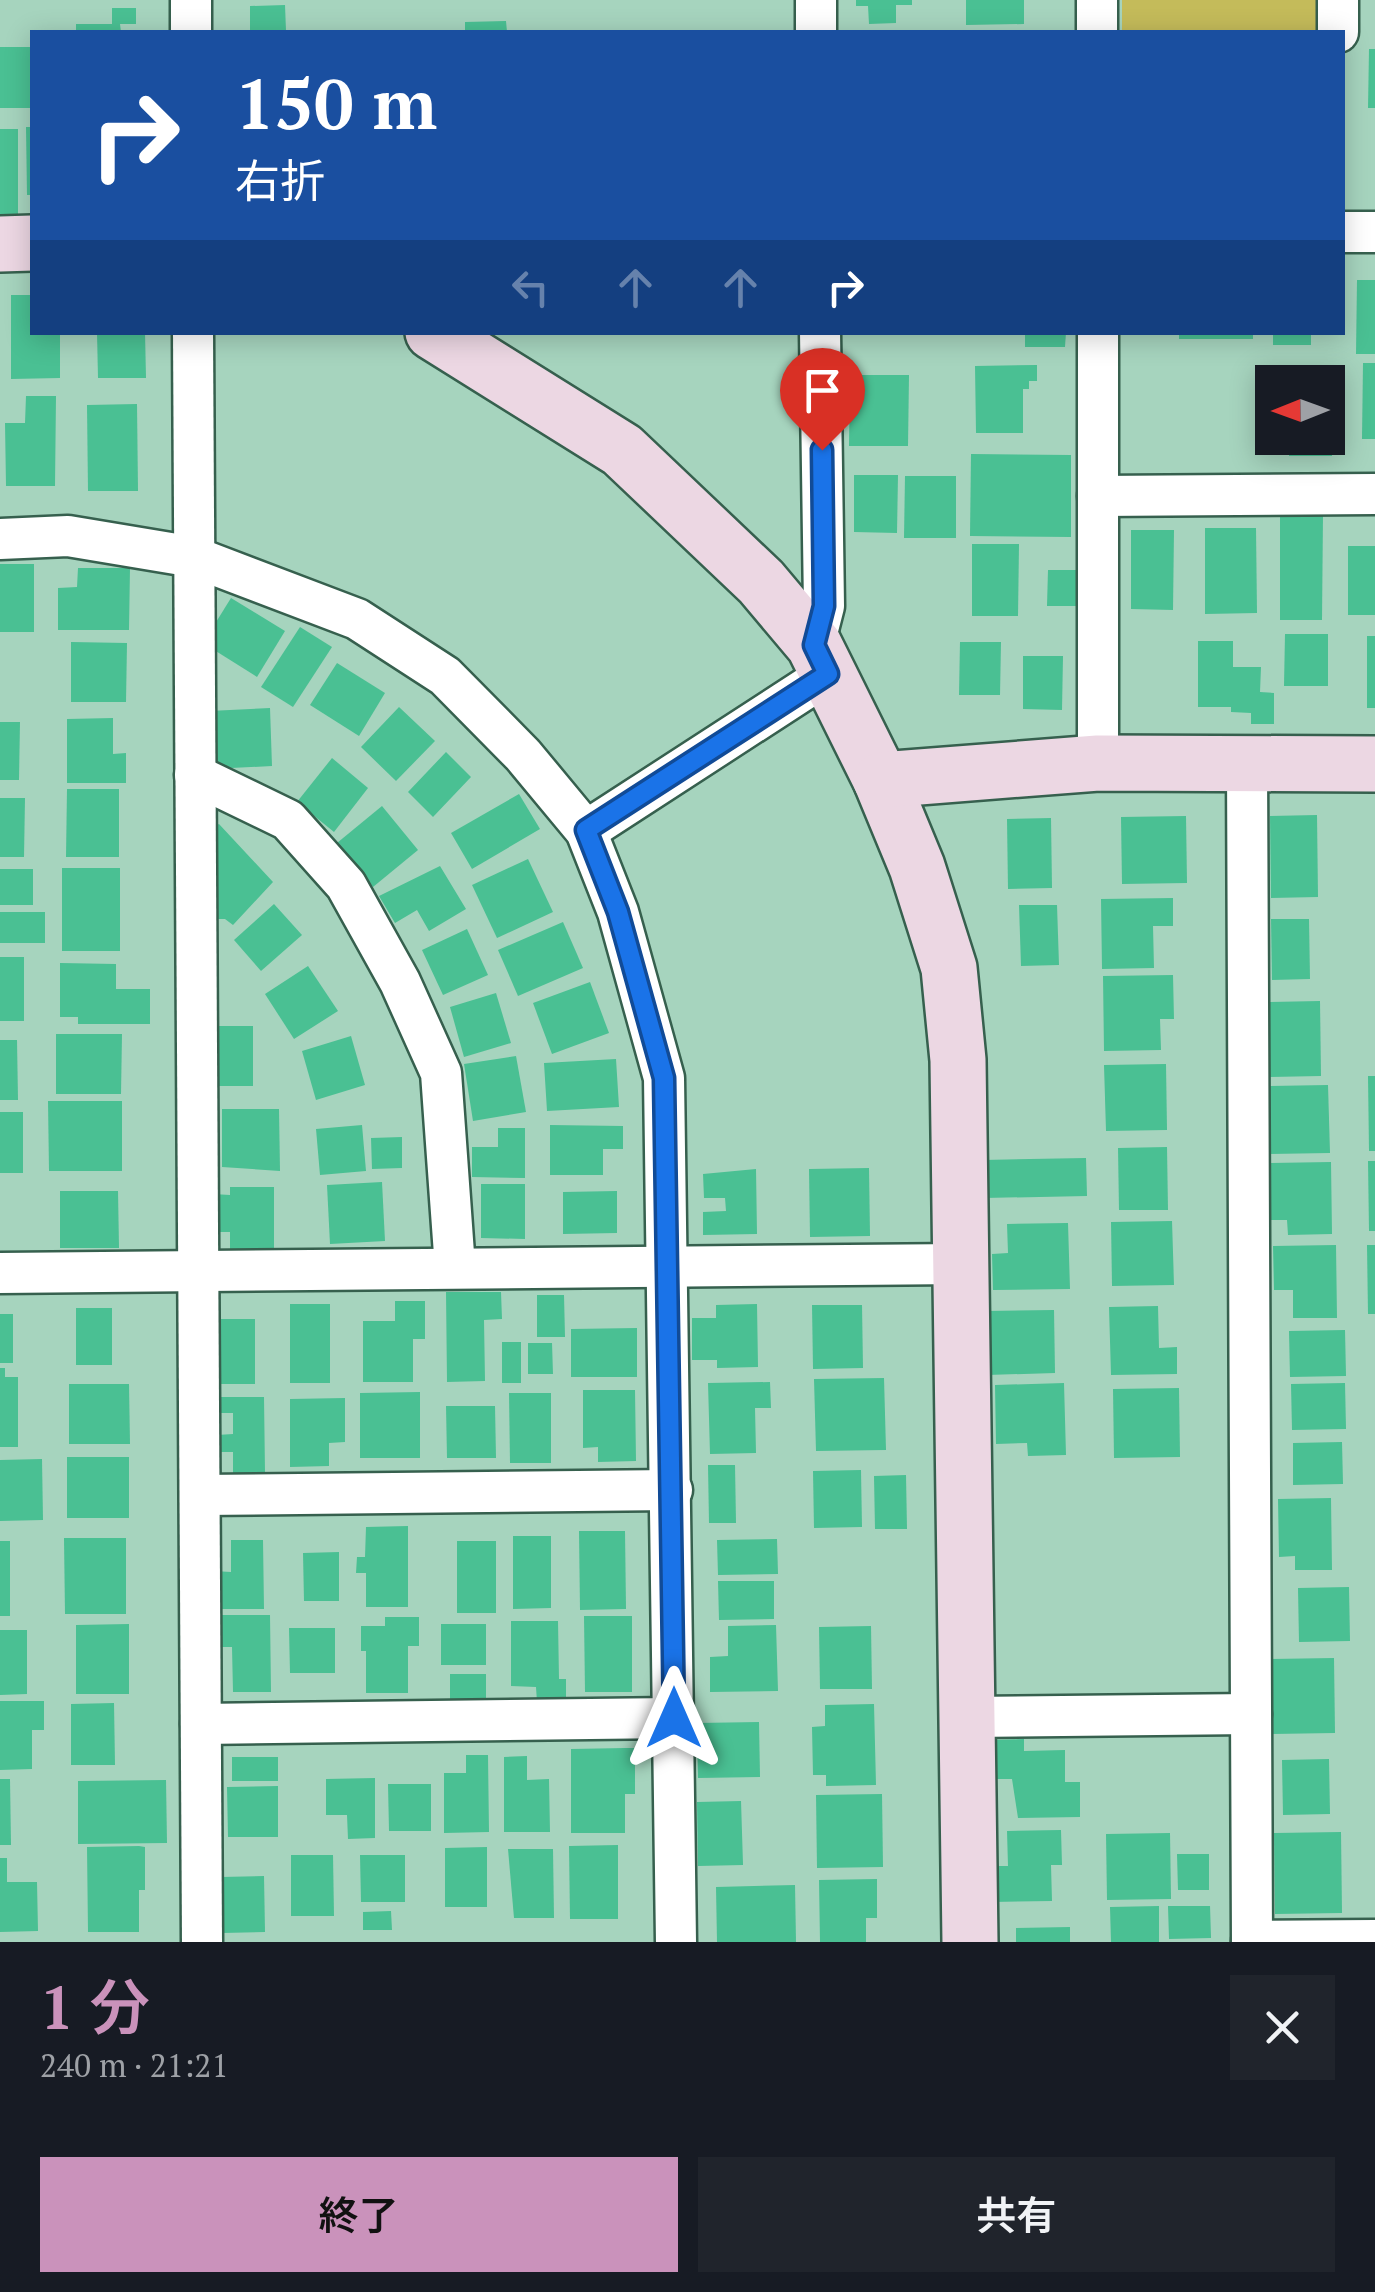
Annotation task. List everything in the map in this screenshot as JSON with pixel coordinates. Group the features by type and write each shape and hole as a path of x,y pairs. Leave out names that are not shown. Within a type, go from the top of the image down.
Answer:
{"street":[{"path":"191,0 191,30"},
{"path":"816,0 816,30"},
{"path":"1098,0 1098,30"},
{"path":"1338,0 1338,30"},
{"path":"1345,232 1375,232"},
{"path":"0,244 30,243"},
{"path":"193,335 202,1942"},
{"path":"438,335 622,450 761,582 821,660 881,780 917,867 949,968 958,1060 970,1942"},
{"path":"820,335 824,606 821,660"},
{"path":"1098,335 1098,763"},
{"path":"1098,496 1375,494"},
{"path":"0,538 68,536 194,557 357,620 444,676 523,755 586,830 618,912 664,1078 676,1942"},
{"path":"586,830 821,660"},
{"path":"881,780 1098,763 1375,764"},
{"path":"1247,764 1252,1942 1375,1940"},
{"path":"196,775 288,820 346,885 400,982 440,1073 455,1268"},
{"path":"0,1272 962,1264"},
{"path":"200,1495 672,1490"},
{"path":"968,1717 1251,1714"},
{"path":"201,1724 674,1718"}],"shaded area":[{"path":"1122,0 1325,0 1325,30 1122,30"}],"building":[{"path":"856,0 912,0 912,5 896,5 896,23 869,24 868,6 856,6"},
{"path":"966,0 1024,0 1024,24 966,25"},
{"path":"285,5 286,30 250,30 250,6"},
{"path":"112,8 136,8 136,24 120,24 121,30 76,30 76,24 112,24"},
{"path":"506,21 507,30 465,30 465,22"},
{"path":"0,47 30,47 30,108 0,108"},
{"path":"1369,49 1375,49 1375,108 1368,108"},
{"path":"26,127 30,127 30,195"},
{"path":"0,129 18,129 18,217 0,217"},
{"path":"1357,280 1375,280 1375,354 1356,354"},
{"path":"11,295 30,295 30,335 60,335 60,378 11,379"},
{"path":"97,335 145,335 146,378 98,378"},
{"path":"1025,335 1066,335 1065,347 1025,347"},
{"path":"1179,335 1253,335 1253,339 1179,339"},
{"path":"1273,335 1311,335 1311,345 1273,345"},
{"path":"1363,363 1375,363 1375,439 1362,439"},
{"path":"1037,365 1037,381 1029,381 1029,389 1023,389 1023,433 976,433 975,366"},
{"path":"850,375 909,375 908,446 849,446"},
{"path":"26,396 56,396 55,486 6,486 5,423 25,423"},
{"path":"137,404 138,491 88,491 87,405"},
{"path":"971,454 1071,455 1071,537 970,536"},
{"path":"854,475 898,475 897,533 854,532"},
{"path":"905,476 956,476 956,538 904,538"},
{"path":"1280,513 1323,514 1322,620 1280,620"},
{"path":"1205,528 1256,528 1257,613 1205,614"},
{"path":"1131,530 1174,530 1173,610 1131,609"},
{"path":"972,544 1019,544 1018,616 972,616"},
{"path":"1348,546 1375,546 1375,615 1348,615"},
{"path":"0,564 34,564 34,632 0,632"},
{"path":"78,568 130,568 129,630 58,630 58,588 77,587"},
{"path":"1048,570 1077,570 1077,606 1047,606"},
{"path":"231,598 285,631 257,677 203,643"},
{"path":"300,627 332,647 293,707 261,687"},
{"path":"1285,634 1328,634 1328,686 1284,686"},
{"path":"1367,636 1375,636 1375,708 1367,708"},
{"path":"1198,641 1233,641 1233,667 1261,667 1260,692 1274,693 1274,724 1251,724 1251,713 1231,712 1231,707 1198,707"},
{"path":"71,642 127,643 126,702 71,702"},
{"path":"960,642 1001,642 1000,695 959,695"},
{"path":"1023,656 1063,656 1062,710 1023,709"},
{"path":"337,663 385,693 359,736 310,705"},
{"path":"399,707 435,741 396,781 361,747"},
{"path":"270,708 272,766 211,769 209,711"},
{"path":"113,718 113,754 126,753 126,783 67,783 67,719"},
{"path":"0,722 20,722 19,780 0,780"},
{"path":"446,752 471,777 433,817 408,792"},
{"path":"332,758 368,788 334,832 297,802"},
{"path":"67,789 119,789 119,857 66,857"},
{"path":"519,794 540,829 472,869 451,833"},
{"path":"0,798 25,798 24,857 0,857"},
{"path":"382,806 418,850 373,887 337,843"},
{"path":"1317,815 1318,897 1271,898 1270,816"},
{"path":"1186,816 1187,883 1122,884 1121,817"},
{"path":"1051,818 1052,888 1008,889 1007,819"},
{"path":"219,824 273,882 233,925 225,919 210,919 207,830"},
{"path":"528,859 553,912 497,938 472,885"},
{"path":"440,866 466,909 429,931 417,910 395,923 379,896"},
{"path":"62,868 120,868 120,951 62,951"},
{"path":"0,869 33,869 33,905 0,905"},
{"path":"1173,898 1173,926 1153,926 1154,968 1102,969 1101,899"},
{"path":"274,904 302,935 261,971 234,940"},
{"path":"1019,905 1057,905 1059,965 1021,966"},
{"path":"0,912 45,912 45,943 0,943"},
{"path":"1271,919 1309,919 1310,979 1272,980"},
{"path":"563,922 583,968 518,996 498,950"},
{"path":"467,929 488,975 443,995 422,950"},
{"path":"0,957 24,957 24,1021 0,1021"},
{"path":"60,963 116,964 116,989 150,989 150,1024 78,1024 78,1017 60,1017"},
{"path":"308,966 338,1011 294,1039 265,994"},
{"path":"1173,975 1174,1019 1160,1019 1161,1050 1104,1051 1103,976"},
{"path":"590,982 609,1033 552,1054 533,1003"},
{"path":"496,993 511,1043 464,1057 450,1007"},
{"path":"1320,1001 1321,1076 1270,1077 1269,1002"},
{"path":"209,1026 253,1026 253,1086 210,1086"},
{"path":"56,1034 122,1034 121,1094 56,1094"},
{"path":"351,1036 365,1085 316,1100 302,1051"},
{"path":"0,1040 17,1040 18,1100 0,1100"},
{"path":"516,1056 526,1112 473,1121 464,1064"},
{"path":"616,1059 619,1107 547,1111 544,1063"},
{"path":"1166,1064 1167,1130 1106,1131 1104,1065"},
{"path":"1368,1076 1375,1076 1375,1151 1369,1151"},
{"path":"1328,1085 1330,1153 1268,1154 1267,1086"},
{"path":"48,1101 122,1101 122,1171 49,1171"},
{"path":"222,1109 279,1109 280,1171 222,1167"},
{"path":"0,1112 23,1112 23,1173 0,1173"},
{"path":"362,1125 366,1171 320,1175 316,1129"},
{"path":"550,1125 623,1126 623,1149 603,1149 603,1175 550,1175"},
{"path":"498,1128 525,1128 525,1178 472,1177 472,1147 498,1147"},
{"path":"402,1137 402,1168 372,1169 371,1138"},
{"path":"1167,1147 1168,1210 1119,1210 1118,1148"},
{"path":"1086,1158 1087,1196 984,1198 983,1160"},
{"path":"1368,1161 1375,1161 1375,1231 1369,1231"},
{"path":"1331,1162 1332,1234 1288,1235 1287,1220 1270,1220 1269,1163"},
{"path":"869,1168 870,1236 810,1237 809,1169"},
{"path":"756,1169 757,1234 703,1235 703,1212 726,1211 725,1198 704,1198 703,1174"},
{"path":"382,1182 385,1241 330,1244 327,1185"},
{"path":"481,1184 525,1184 525,1239 481,1238"},
{"path":"230,1187 274,1187 274,1254 230,1255 230,1232 214,1232 213,1194 230,1195"},
{"path":"60,1191 118,1191 119,1248 60,1248"},
{"path":"617,1191 617,1233 563,1234 563,1192"},
{"path":"1172,1221 1174,1285 1112,1286 1111,1222"},
{"path":"1068,1223 1070,1289 993,1290 992,1254 1008,1253 1007,1224"},
{"path":"1336,1245 1337,1318 1293,1318 1293,1290 1274,1290 1273,1246"},
{"path":"1367,1245 1375,1245 1375,1314 1368,1314"},
{"path":"446,1292 501,1292 502,1319 484,1320 485,1381 447,1382"},
{"path":"537,1295 564,1295 565,1337 537,1337"},
{"path":"395,1301 425,1301 425,1339 413,1339 413,1382 363,1382 363,1321 395,1321"},
{"path":"290,1304 330,1304 330,1383 290,1383"},
{"path":"757,1304 758,1367 717,1368 717,1360 692,1360 692,1318 716,1318 716,1305"},
{"path":"812,1305 862,1305 863,1368 813,1369"},
{"path":"1158,1306 1159,1348 1177,1347 1177,1374 1111,1375 1109,1307"},
{"path":"76,1308 112,1308 112,1365 76,1365"},
{"path":"1054,1310 1055,1373 987,1375 986,1311"},
{"path":"0,1314 13,1314 13,1363 0,1363"},
{"path":"214,1319 255,1319 255,1384 215,1384"},
{"path":"637,1328 637,1377 571,1377 571,1329"},
{"path":"1345,1330 1346,1376 1290,1377 1289,1331"},
{"path":"502,1342 521,1342 521,1383 502,1383"},
{"path":"528,1343 552,1343 553,1374 528,1374"},
{"path":"0,1368 5,1368 5,1377 18,1377 18,1447 0,1447"},
{"path":"884,1378 886,1450 816,1451 814,1379"},
{"path":"770,1382 771,1408 755,1408 756,1453 710,1454 708,1383"},
{"path":"1064,1383 1066,1455 1028,1456 1027,1443 996,1444 995,1385"},
{"path":"1345,1383 1346,1429 1292,1430 1291,1384"},
{"path":"69,1384 129,1384 130,1444 69,1444"},
{"path":"1179,1388 1180,1457 1114,1458 1113,1389"},
{"path":"583,1390 635,1390 636,1461 598,1462 598,1447 583,1448"},
{"path":"420,1392 420,1458 360,1458 360,1393"},
{"path":"509,1393 551,1393 551,1463 510,1463"},
{"path":"221,1397 264,1397 265,1473 233,1473 233,1452 217,1452 217,1435 233,1434 233,1413 221,1413"},
{"path":"345,1398 345,1442 329,1443 329,1466 290,1467 290,1399"},
{"path":"446,1406 495,1406 496,1458 447,1458"},
{"path":"1342,1442 1343,1484 1293,1485 1293,1443"},
{"path":"67,1457 129,1457 129,1518 67,1518"},
{"path":"42,1459 43,1520 0,1521 0,1460"},
{"path":"708,1465 735,1465 736,1523 709,1523"},
{"path":"861,1470 862,1527 814,1528 813,1471"},
{"path":"906,1475 907,1529 875,1529 874,1476"},
{"path":"1331,1498 1332,1570 1295,1570 1295,1556 1279,1557 1278,1499"},
{"path":"408,1526 408,1607 366,1607 366,1573 356,1573 357,1557 365,1557 366,1527"},
{"path":"579,1531 625,1531 626,1609 580,1610"},
{"path":"513,1536 551,1536 551,1608 513,1609"},
{"path":"64,1538 126,1538 126,1614 65,1614"},
{"path":"777,1539 778,1574 718,1575 717,1540"},
{"path":"231,1540 263,1540 264,1609 215,1609 214,1571 231,1572"},
{"path":"0,1541 10,1541 10,1616 0,1616"},
{"path":"457,1541 496,1541 496,1613 457,1613"},
{"path":"339,1552 339,1601 304,1601 303,1553"},
{"path":"718,1581 774,1581 774,1619 719,1620"},
{"path":"1349,1587 1350,1641 1299,1642 1298,1588"},
{"path":"218,1615 270,1615 271,1692 233,1692 232,1647 218,1647"},
{"path":"584,1616 632,1616 632,1692 585,1692"},
{"path":"385,1617 419,1617 419,1646 408,1646 408,1693 366,1693 366,1651 361,1651 361,1626 385,1626"},
{"path":"511,1621 558,1621 559,1679 566,1679 566,1702 537,1702 536,1687 511,1686"},
{"path":"129,1624 129,1694 76,1694 76,1625"},
{"path":"441,1624 486,1624 486,1665 441,1665"},
{"path":"776,1625 778,1691 710,1692 710,1657 728,1656 728,1626"},
{"path":"871,1626 872,1689 820,1689 819,1627"},
{"path":"289,1628 335,1628 335,1673 290,1673"},
{"path":"0,1630 27,1630 27,1694 0,1695"},
{"path":"1334,1658 1335,1733 1272,1734 1271,1659"},
{"path":"450,1674 486,1674 486,1703 450,1703"},
{"path":"0,1701 44,1701 44,1730 32,1730 32,1769 0,1770"},
{"path":"114,1703 115,1765 71,1765 71,1704"},
{"path":"874,1704 876,1785 826,1786 826,1775 813,1775 812,1727 825,1726 825,1705"},
{"path":"759,1722 760,1777 698,1778 697,1723"},
{"path":"1024,1739 1024,1751 1065,1750 1065,1782 1080,1782 1080,1817 1018,1818 1012,1779 991,1779 990,1740"},
{"path":"635,1748 635,1794 625,1794 625,1833 571,1833 571,1749"},
{"path":"466,1755 488,1755 489,1832 444,1833 444,1773 466,1773"},
{"path":"527,1756 527,1780 549,1779 550,1832 504,1832 504,1757"},
{"path":"232,1757 278,1757 278,1781 232,1781"},
{"path":"1329,1759 1330,1814 1283,1815 1282,1760"},
{"path":"375,1778 375,1838 348,1839 347,1815 326,1815 326,1779"},
{"path":"0,1779 10,1779 11,1845 0,1845"},
{"path":"166,1780 167,1843 78,1844 78,1781"},
{"path":"388,1784 431,1784 431,1831 389,1831"},
{"path":"278,1786 278,1837 228,1837 227,1787"},
{"path":"882,1794 883,1867 817,1868 816,1795"},
{"path":"741,1801 743,1865 698,1866 697,1802"},
{"path":"1061,1830 1062,1865 1051,1865 1052,1901 992,1902 991,1866 1008,1866 1007,1831"},
{"path":"1341,1832 1342,1913 1275,1914 1274,1833"},
{"path":"1170,1833 1171,1899 1107,1900 1106,1834"},
{"path":"618,1845 618,1919 570,1919 569,1846"},
{"path":"87,1847 145,1847 145,1890 139,1890 139,1932 88,1932"},
{"path":"487,1847 487,1907 445,1907 445,1848"},
{"path":"508,1849 553,1849 554,1918 514,1918"},
{"path":"1177,1854 1209,1854 1209,1890 1178,1890"},
{"path":"291,1855 333,1855 334,1916 291,1916"},
{"path":"360,1855 405,1855 405,1902 361,1902"},
{"path":"0,1858 7,1858 7,1882 37,1882 38,1931 0,1932"},
{"path":"264,1876 265,1932 222,1933 221,1877"},
{"path":"877,1879 877,1918 866,1918 866,1942 820,1942 819,1880"},
{"path":"795,1885 796,1942 717,1942 716,1887"},
{"path":"1159,1906 1159,1942 1111,1942 1110,1907"},
{"path":"1168,1906 1210,1906 1211,1938 1169,1939"},
{"path":"391,1911 392,1930 363,1930 363,1912"},
{"path":"1070,1927 1070,1942 1016,1942 1016,1928"}],"route":[{"path":"674,1718 664,1078 618,912 586,830 828,674 814,645 824,606 822,450"}]}
